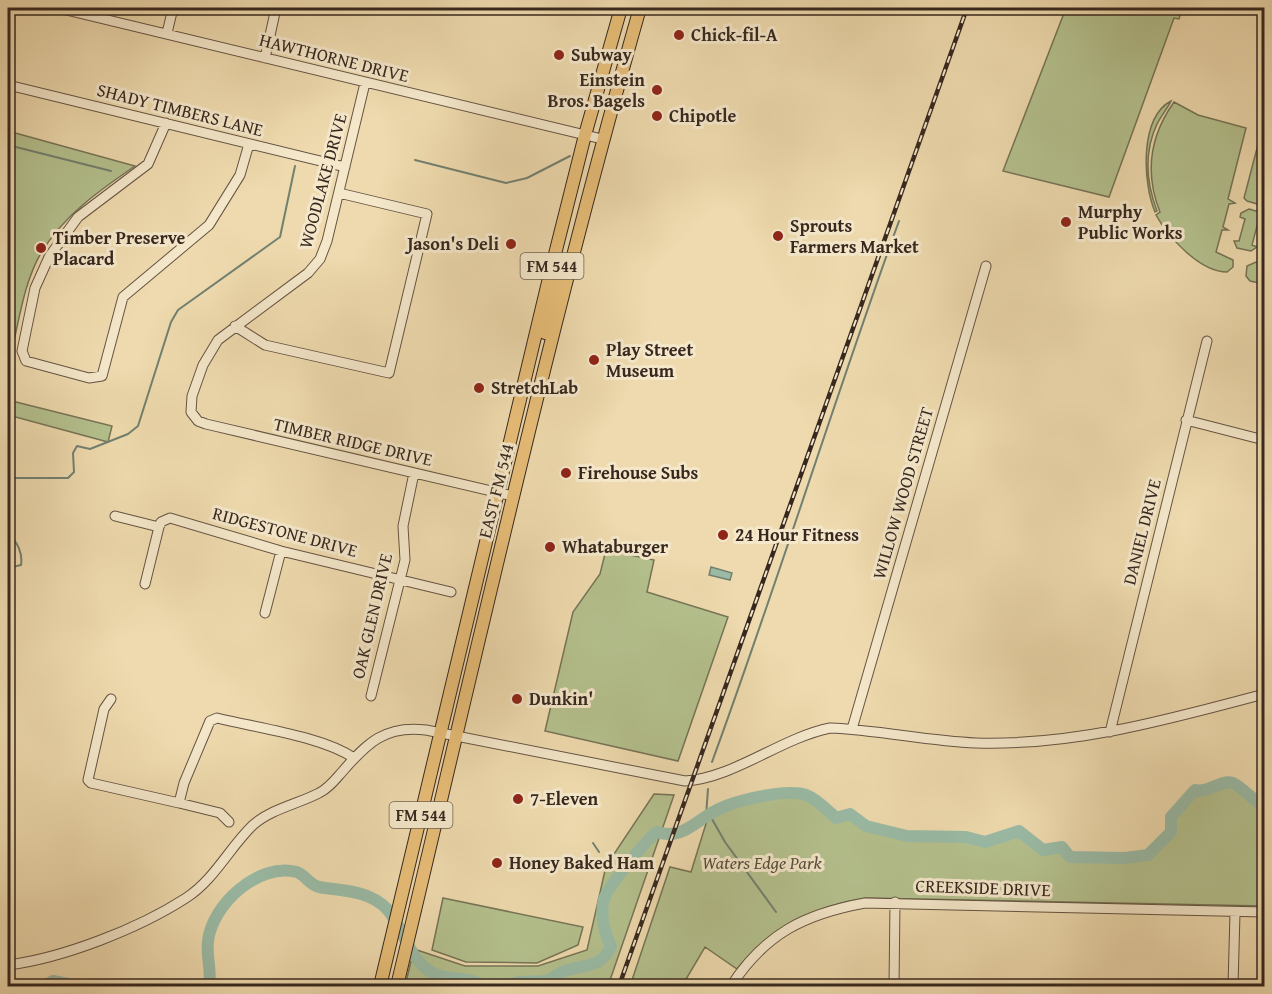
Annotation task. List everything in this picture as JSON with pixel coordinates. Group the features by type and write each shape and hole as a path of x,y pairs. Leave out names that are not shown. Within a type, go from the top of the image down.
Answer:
{"main road":[{"name":"EAST FM 544","path":"380,987 550,274 585,135 621,8"},
{"name":"EAST FM 544","path":"397,987 455,736 545,367 602,139 640,8"},
{"path":"545,367 542,347 558,277 550,274"}],"street":[{"name":"HAWTHORNE DRIVE","path":"58,8 602,139"},
{"path":"167,33 173,8"},
{"path":"265,58 276,8"},
{"name":"WOODLAKE DRIVE","path":"191,412 192,396 203,365 218,340 288,289 320,260 339,193 365,83"},
{"name":"SHADY TIMBERS LANE","path":"8,85 345,167"},
{"path":"166,123 158,146 148,164 78,217 49,257 35,288 22,351 23,358 30,363 89,378 102,376 123,297 209,225 240,175 249,144"},
{"path":"235,326 265,345 389,373 428,214 339,193"},
{"name":"WILLOW WOOD STREET","path":"852,729 986,266"},
{"name":"DANIEL DRIVE","path":"1110,732 1207,341"},
{"name":"TIMBER RIDGE DRIVE","path":"191,412 198,421 206,424 513,496"},
{"path":"1186,420 1264,440"},
{"name":"OAK GLEN DRIVE","path":"371,696 405,560 406,505 414,473"},
{"name":"RIDGESTONE DRIVE","path":"115,516 159,527 166,519 180,519 281,551 451,592"},
{"path":"145,584 159,527"},
{"path":"265,613 281,551"},
{"path":"8,965 74,948 129,927 186,898 222,864 256,823 320,793 371,742 388,732 413,728 685,781 708,777 810,733 830,728 976,743 1030,741 1110,732 1264,694"},
{"path":"111,699 104,709 88,780 91,783 220,813 229,822"},
{"path":"179,803 184,783 210,721 217,718 337,748 354,758"},
{"path":"894,987 895,902"},
{"name":"CREEKSIDE DRIVE","path":"732,987 749,961 770,940 807,918 835,908 895,902 1264,912"},
{"path":"1233,987 1235,913"}],"green space":[{"path":"1066,8 1182,8 1179,19 1174,18 1109,197 1003,171"},
{"path":"1171,101 1157,124 1148,156 1149,178 1157,211 1155,212 1148,185 1146,152 1153,122"},
{"path":"1174,102 1198,115 1246,128 1228,199 1235,203 1229,204 1223,227 1228,230 1222,230 1216,252 1233,260 1233,267 1227,272 1206,266 1186,252 1168,233 1156,215 1160,212 1152,183 1152,155 1159,128"},
{"path":"8,131 135,166 96,194 72,215 50,239 41,253 30,276 23,302 11,354 12,366 8,385"},
{"path":"1261,133 1264,133 1264,206 1244,198"},
{"path":"1249,209 1259,212 1264,219 1263,223 1258,222 1252,245 1257,247 1251,251 1237,248 1234,241 1239,241 1245,219 1240,217 1241,213"},
{"path":"1256,262 1264,265 1264,284 1250,281 1246,276 1247,266"},
{"path":"8,400 112,426 108,442 8,415"},
{"path":"606,550 654,560 647,592 728,617 678,761 545,731 573,612 600,574"},
{"name":"Waters Edge Park","path":"1226,782 1234,783 1264,807 1264,906 866,898 828,907 794,921 764,942 737,969 705,947 682,986 630,986 670,867 691,872 709,814 716,810 760,797 795,793 813,799 836,818 850,814 866,826 907,836 966,837 985,842 1019,831 1043,850 1062,847 1070,857 1125,858 1148,855 1171,832 1171,817 1195,790 1202,792"},
{"path":"654,794 674,795 608,986 405,986 414,949 465,966 538,966 587,950 606,866"},
{"path":"443,898 583,927 578,945 537,963 466,962 432,950"}],"shaded area":[{"path":"711,567 732,573 730,580 709,575"}],"waterway":[{"path":"8,145 111,171"},
{"path":"415,160 506,183 527,178 570,156"},
{"path":"8,481 15,478 68,478 74,472 73,453 77,446 90,449 128,434 138,426 171,322 178,310 280,237 295,166"},
{"path":"712,762 899,221"},
{"path":"8,534 19,548 21,556 21,565 8,568"},
{"path":"508,986 518,982 549,980 567,970 596,963 602,959 611,946 603,923 604,899 619,875 644,845 657,832 666,834 681,832 723,807 746,800 773,794 797,793 814,799 836,818 850,814 866,826 907,836 966,837 985,842 1019,831 1043,850 1062,847 1070,857 1125,858 1148,855 1171,832 1171,817 1195,790 1200,791 1223,783 1233,783 1264,807"},
{"path":"708,789 706,816 712,819 725,842 776,912"},
{"path":"593,843 599,852"},
{"path":"209,986 208,941 211,927 218,914 239,889 267,874 282,871 297,872 319,887 355,892 372,898 393,916 415,957 428,970 434,974 469,980 484,986"},
{"path":"44,986 53,981 78,986"}],"railway":[{"path":"619,986 967,8"}],"place":[{"name":"Chick-fil-A","path":"679,35"},
{"name":"Subway","path":"559,55"},
{"name":"Einstein Bros. Bagels","path":"657,90"},
{"name":"Chipotle","path":"657,116"},
{"name":"Murphy Public Works","path":"1066,222"},
{"name":"Sprouts Farmers Market","path":"778,236"},
{"name":"Jason's Deli","path":"511,244"},
{"name":"Timber Preserve Placard","path":"41,248"},
{"name":"Play Street Museum","path":"594,360"},
{"name":"StretchLab","path":"479,388"},
{"name":"Firehouse Subs","path":"566,473"},
{"name":"24 Hour Fitness","path":"723,535"},
{"name":"Whataburger","path":"550,547"},
{"name":"Dunkin'","path":"517,699"},
{"name":"7-Eleven","path":"518,799"},
{"name":"Honey Baked Ham","path":"497,863"}]}
